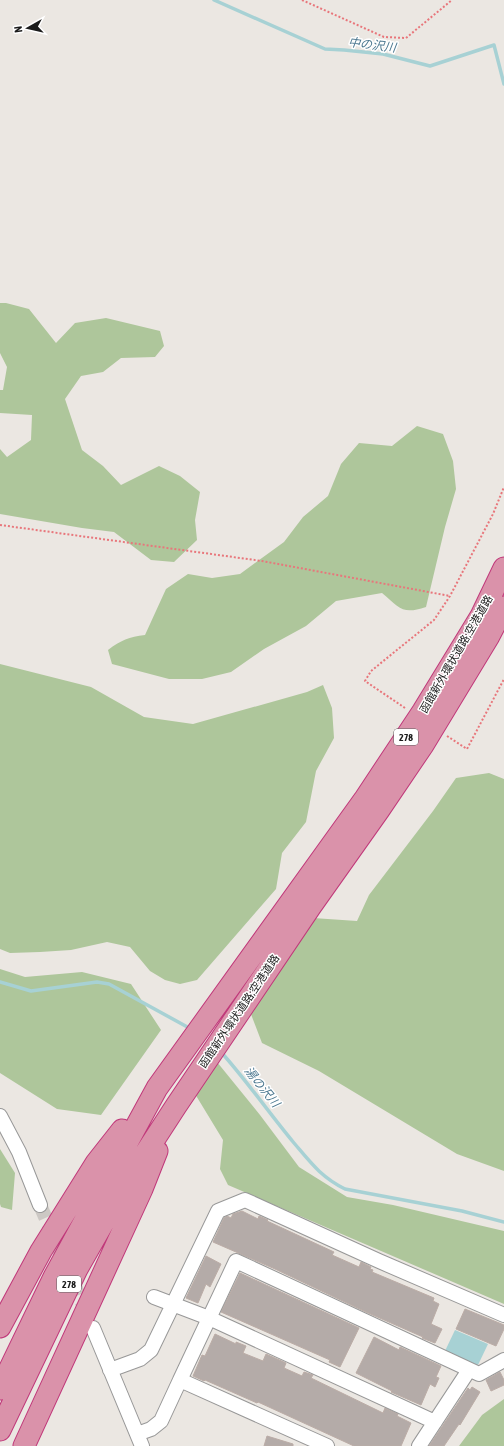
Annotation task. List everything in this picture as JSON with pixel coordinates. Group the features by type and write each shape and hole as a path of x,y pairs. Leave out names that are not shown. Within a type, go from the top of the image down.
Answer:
{"highway":[{"name":"函館新外環状道路;空港道路","path":"155,1146 176,1106 364,800 423,711 481,616 504,568"},
{"name":"函館新外環状道路;空港道路","path":"129,1129 157,1088 302,902 379,810 423,745 489,636 504,607"},
{"path":"0,1326 41,1251 96,1163 129,1129"},
{"name":"278","path":"0,1389 54,1277 129,1129"},
{"path":"24,1446 142,1189 155,1146"},
{"name":"278","path":"0,1430 76,1269 126,1183 155,1146"}],"street":[{"path":"0,1116 19,1152 40,1205"},
{"path":"110,1370 140,1358 151,1350 218,1211 245,1200 379,1261 504,1315"},
{"path":"93,1328 139,1440 151,1428 161,1421 236,1261 479,1374 504,1360"},
{"path":"154,1296 209,1318 435,1422"},
{"path":"419,1446 469,1370"},
{"path":"180,1380 310,1443 328,1446"}],"path":[{"path":"302,0 384,37 406,38 452,0"},
{"path":"409,711 366,681 371,671 434,620 450,596 493,514 504,487"},
{"path":"0,525 262,561 450,596"},
{"path":"441,732 467,749 504,679"}],"green space":[{"path":"0,303 6,303 29,309 56,343 75,323 106,318 160,331 164,346 155,357 121,358 103,372 81,376 65,399 82,450 103,466 121,485 159,466 180,476 200,492 195,520 197,540 174,562 151,560 114,532 0,514 0,449 7,457 31,440 32,415 0,413 0,390 3,390 7,367 0,353"},
{"path":"417,426 443,434 453,461 456,489 445,527 426,607 412,610 402,609 382,593 336,601 306,626 264,649 231,672 202,679 169,679 112,664 108,650 125,640 145,635 166,589 188,574 212,578 240,574 284,542 303,517 328,496 341,464 359,443 392,446"},
{"path":"0,664 91,687 144,717 193,724 307,692 323,685 332,708 334,738 316,771 306,822 282,853 276,889 197,980 180,984 165,980 150,971 130,947 107,942 71,950 10,953 0,949"},
{"path":"489,773 504,779 504,1171 457,1154 319,1071 262,1043 249,1009 313,918 357,921 369,895 433,811 456,778"},
{"path":"0,969 25,977 82,972 131,984 161,1030 101,1115 57,1109 0,1073"},
{"path":"217,1062 260,1115 299,1167 347,1197 393,1205 504,1231 504,1304 228,1185 220,1169 223,1140 192,1089"},
{"path":"0,1149 15,1173 12,1210 1,1207 0,1204"},
{"path":"504,1399 504,1446 459,1446 482,1415"}],"water":[{"path":"455,1330 488,1344 478,1365 445,1351"}],"building":[{"path":"242,1211 258,1219 259,1216 268,1220 267,1221 334,1252 332,1255 359,1267 361,1262 371,1267 370,1269 373,1270 372,1272 434,1298 433,1301 439,1304 431,1324 442,1329 435,1343 213,1242 224,1218 227,1216 231,1218 233,1214"},
{"path":"206,1256 221,1264 210,1287 206,1284 198,1303 186,1298"},
{"path":"240,1273 359,1328 340,1367 329,1362 330,1360 221,1312"},
{"path":"465,1309 504,1325 504,1329 496,1346 456,1329"},
{"path":"215,1334 236,1344 236,1342 246,1346 243,1353 263,1361 266,1354 286,1363 284,1368 302,1376 304,1372 313,1375 311,1378 383,1413 385,1408 398,1414 397,1416 411,1423 401,1446 354,1446 258,1402 257,1403 193,1376 202,1355 205,1356"},
{"path":"374,1337 399,1350 400,1347 441,1366 436,1377 439,1378 435,1387 430,1384 421,1405 391,1392 392,1391 356,1373"},
{"path":"500,1372 504,1380 504,1385 491,1391 486,1380"},
{"path":"472,1387 480,1392 460,1425 459,1424 444,1446 429,1446 468,1388 470,1390"},
{"path":"267,1436 293,1444 293,1446 264,1446"}],"waterway":[{"name":"中の沢川","path":"214,0 325,49 383,54 430,66 494,45 504,84"},
{"name":"湯の沢川","path":"0,982 31,991 97,982 109,984 191,1029"},
{"name":"湯の沢川","path":"221,1052 306,1157 329,1180 345,1189 462,1211 504,1222"}],"tunnel":[{"path":"40,1205 87,1314"}]}
